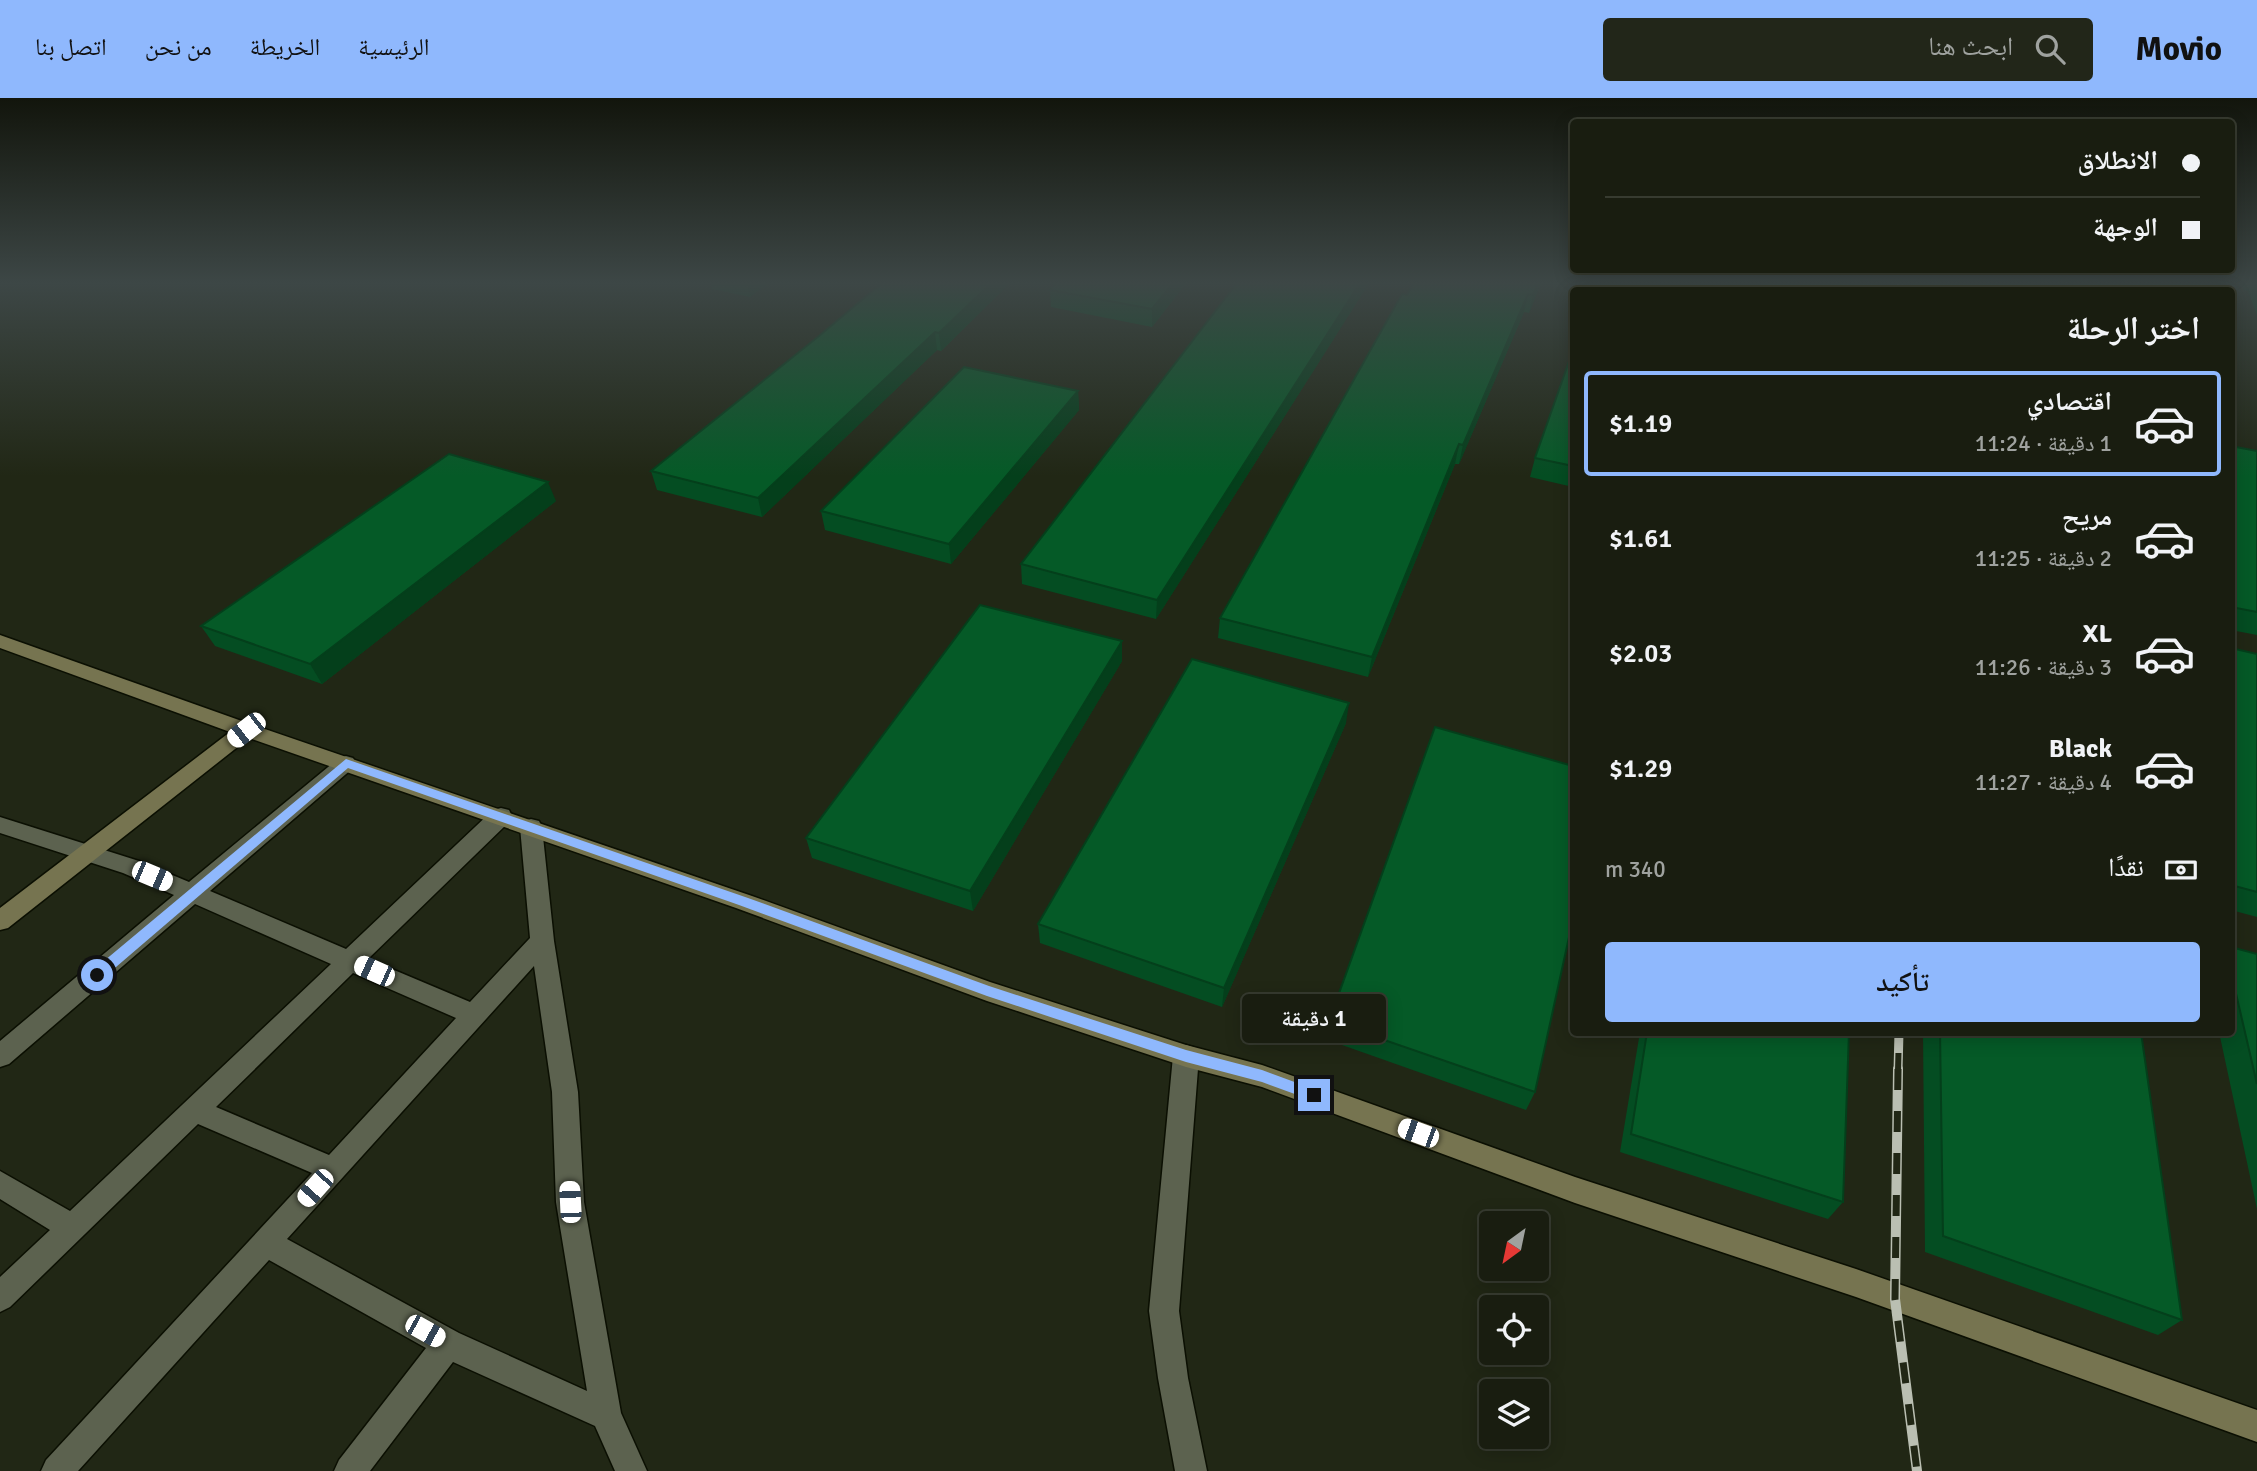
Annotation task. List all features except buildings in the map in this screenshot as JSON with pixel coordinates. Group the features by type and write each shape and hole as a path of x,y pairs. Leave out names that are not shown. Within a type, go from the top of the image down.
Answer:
{"street":[{"path":"0,641 246,730 501,816 987,991 1186,1056 1262,1076 1575,1190 1856,1283 2257,1426"},
{"path":"0,921 246,730"},
{"path":"0,1056 346,763"},
{"path":"0,1297 501,816"},
{"path":"0,825 33,838 131,867 474,1015"},
{"path":"531,827 542,941 565,1092 570,1202 606,1415 631,1471"},
{"path":"57,1471 542,941"},
{"path":"1186,1056 1164,1311 1173,1378 1191,1471"},
{"path":"194,1110 332,1169"},
{"path":"0,1184 72,1228"},
{"path":"265,1242 447,1344 606,1415"},
{"path":"350,1471 447,1344"}],"railway":[{"path":"1898,1071 1899,1036"},
{"path":"1898,1069 1895,1299 1917,1471"}],"route":[{"path":"97,975 346,763 744,902 987,991 1186,1056 1262,1076 1314,1095"}]}
